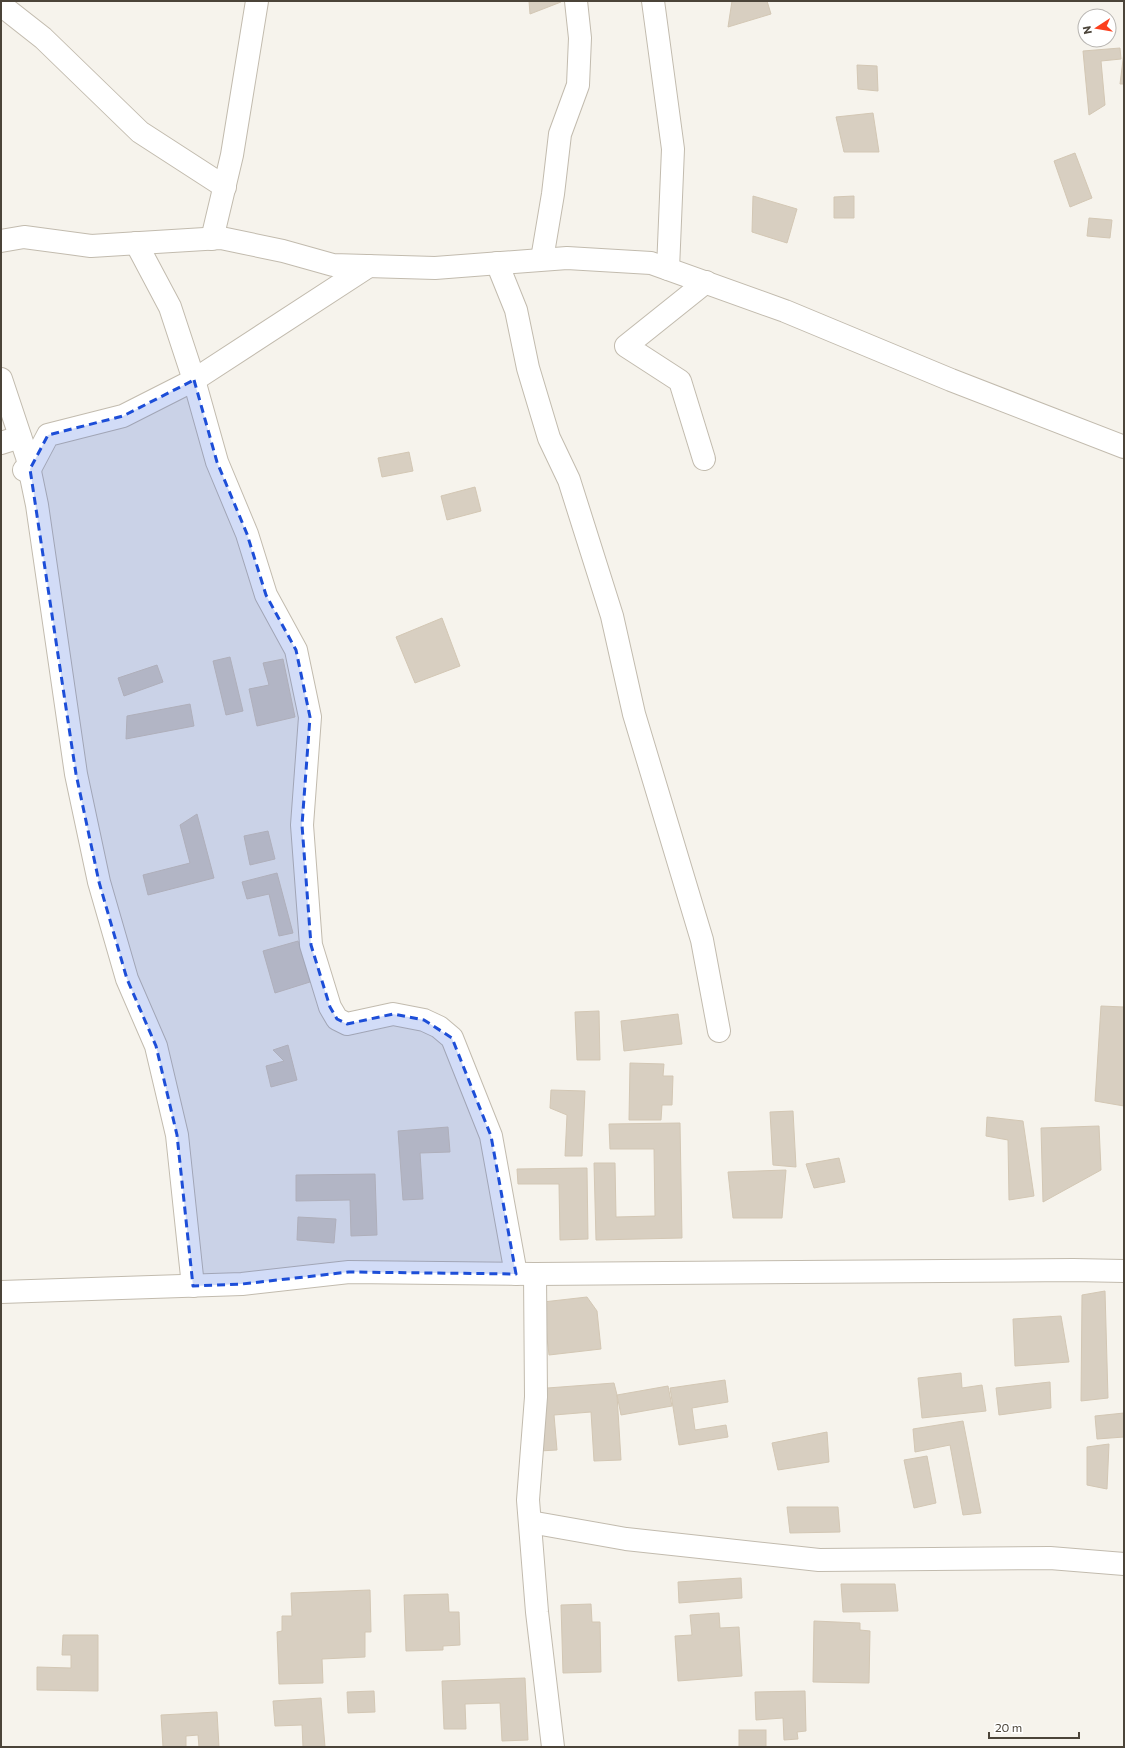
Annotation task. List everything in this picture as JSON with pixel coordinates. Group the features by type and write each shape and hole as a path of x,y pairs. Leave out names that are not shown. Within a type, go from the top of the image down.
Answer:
{"street":[{"path":"212,239 232,155 257,1"},
{"path":"542,259 553,194 560,134 578,84 580,38 576,1"},
{"path":"653,1 673,149 668,269"},
{"path":"1,4 43,38 140,132 225,187"},
{"path":"1,241 24,237 91,246 221,238 283,251 332,265 435,268 567,258 651,263 786,311 951,380 1124,447"},
{"path":"136,243 170,307 194,380 218,462 247,534 266,596 296,650 298,657 310,716 302,825 310,945 330,1007 337,1019 347,1024 393,1014 424,1020 439,1027 452,1038 491,1136 526,1274 536,1397 528,1500 538,1619 553,1747"},
{"path":"497,263 516,310 528,368 549,438 569,480 612,616 634,714 702,940 719,1031"},
{"path":"24,470 48,435 123,416 194,380 369,266"},
{"path":"704,459 680,381 626,346 706,282"},
{"path":"1,379 11,440 37,505 76,774 101,890 127,979 156,1046 177,1135 193,1286"},
{"path":"1,1292 242,1284 349,1272 526,1274 1065,1270 1124,1271"},
{"path":"530,1522 626,1539 819,1560 1050,1558 1124,1564"}],"highlighted area":[{"path":"194,380 217,462 247,534 266,595 296,650 310,717 302,825 311,945 330,1007 337,1019 347,1024 393,1014 424,1020 452,1038 491,1136 516,1274 349,1272 242,1284 193,1286 177,1135 156,1046 127,979 99,882 76,774 30,469 48,435 123,416"}],"building":[{"path":"529,1 561,1 561,2 530,14"},
{"path":"732,1 767,1 771,14 728,27"},
{"path":"1120,48 1121,59 1101,61 1105,105 1089,115 1083,51"},
{"path":"1124,52 1124,84 1120,84"},
{"path":"857,65 877,66 878,91 858,89"},
{"path":"873,113 879,152 844,152 836,117"},
{"path":"1075,153 1092,198 1070,207 1054,161"},
{"path":"753,196 797,209 787,243 752,232"},
{"path":"854,196 854,218 834,218 834,197"},
{"path":"1089,218 1112,220 1110,238 1087,236"},
{"path":"409,452 413,471 382,477 378,458"},
{"path":"475,487 481,511 447,520 441,496"},
{"path":"442,618 460,666 415,683 396,637"},
{"path":"230,657 243,711 226,715 213,661"},
{"path":"283,659 295,717 257,726 249,689 269,685 263,663"},
{"path":"157,665 163,682 124,696 118,678"},
{"path":"190,704 194,726 126,739 127,716"},
{"path":"197,814 214,878 148,895 143,875 190,863 180,825"},
{"path":"268,831 275,859 250,865 244,836"},
{"path":"277,873 293,933 279,936 269,894 247,899 242,882"},
{"path":"298,941 310,982 275,993 263,951"},
{"path":"1101,1006 1124,1007 1124,1106 1095,1101"},
{"path":"599,1011 600,1060 577,1060 575,1012"},
{"path":"678,1014 682,1044 624,1051 621,1021"},
{"path":"288,1045 297,1080 271,1087 266,1066 284,1061 273,1050"},
{"path":"630,1063 664,1064 663,1076 673,1076 672,1105 662,1105 661,1120 629,1120"},
{"path":"551,1090 585,1091 582,1156 565,1156 567,1115 550,1108"},
{"path":"793,1111 796,1167 773,1165 770,1112"},
{"path":"987,1117 1023,1121 1034,1196 1009,1200 1008,1140 986,1136"},
{"path":"680,1123 682,1238 596,1240 594,1163 615,1163 616,1217 655,1216 654,1149 610,1149 609,1124"},
{"path":"1099,1126 1101,1170 1043,1202 1041,1128"},
{"path":"448,1127 450,1152 420,1153 423,1199 403,1200 398,1131"},
{"path":"839,1158 845,1182 814,1188 806,1164"},
{"path":"587,1168 588,1239 560,1240 559,1184 518,1184 517,1169"},
{"path":"786,1170 782,1218 733,1218 728,1172"},
{"path":"375,1174 377,1235 351,1236 350,1200 296,1201 296,1175"},
{"path":"298,1217 336,1219 334,1243 297,1240"},
{"path":"1105,1291 1108,1398 1081,1401 1082,1295"},
{"path":"587,1297 597,1311 601,1349 549,1355 543,1302"},
{"path":"1061,1316 1069,1362 1015,1366 1013,1319"},
{"path":"961,1373 962,1388 982,1385 986,1411 922,1418 918,1378"},
{"path":"725,1380 728,1402 692,1408 695,1430 726,1425 728,1437 679,1445 670,1388"},
{"path":"1050,1382 1051,1408 999,1415 996,1388"},
{"path":"614,1383 617,1395 621,1460 594,1461 591,1412 554,1415 557,1450 539,1451 534,1389"},
{"path":"668,1386 672,1406 621,1415 617,1395"},
{"path":"1124,1413 1124,1437 1097,1439 1095,1416"},
{"path":"963,1421 981,1513 963,1515 950,1445 915,1452 913,1429"},
{"path":"827,1432 829,1462 778,1470 772,1443"},
{"path":"1109,1444 1107,1489 1087,1485 1087,1447"},
{"path":"927,1456 936,1503 914,1508 904,1460"},
{"path":"787,1507 838,1507 840,1532 790,1533"},
{"path":"741,1578 742,1598 679,1603 678,1582"},
{"path":"841,1584 895,1584 898,1611 843,1612"},
{"path":"370,1590 371,1632 365,1632 365,1657 322,1659 323,1683 279,1684 277,1632 282,1631 282,1616 292,1616 291,1593"},
{"path":"448,1594 449,1612 459,1612 460,1645 443,1646 443,1650 406,1651 404,1595"},
{"path":"591,1604 592,1622 600,1622 601,1672 563,1673 561,1605"},
{"path":"719,1613 720,1628 739,1627 742,1676 678,1681 675,1636 692,1635 690,1615"},
{"path":"814,1621 860,1623 860,1630 870,1631 869,1683 813,1682"},
{"path":"63,1635 98,1635 98,1691 37,1690 37,1667 71,1668 71,1655 62,1655"},
{"path":"525,1678 528,1740 502,1741 500,1703 465,1704 466,1729 444,1729 442,1681"},
{"path":"374,1691 375,1712 348,1713 347,1692"},
{"path":"805,1691 806,1731 797,1732 798,1739 784,1740 783,1718 756,1720 755,1692"},
{"path":"321,1698 325,1747 303,1747 302,1725 275,1726 273,1701"},
{"path":"217,1712 219,1747 199,1747 198,1735 186,1736 186,1747 163,1747 161,1715"},
{"path":"739,1730 766,1730 766,1747 739,1747"}]}
